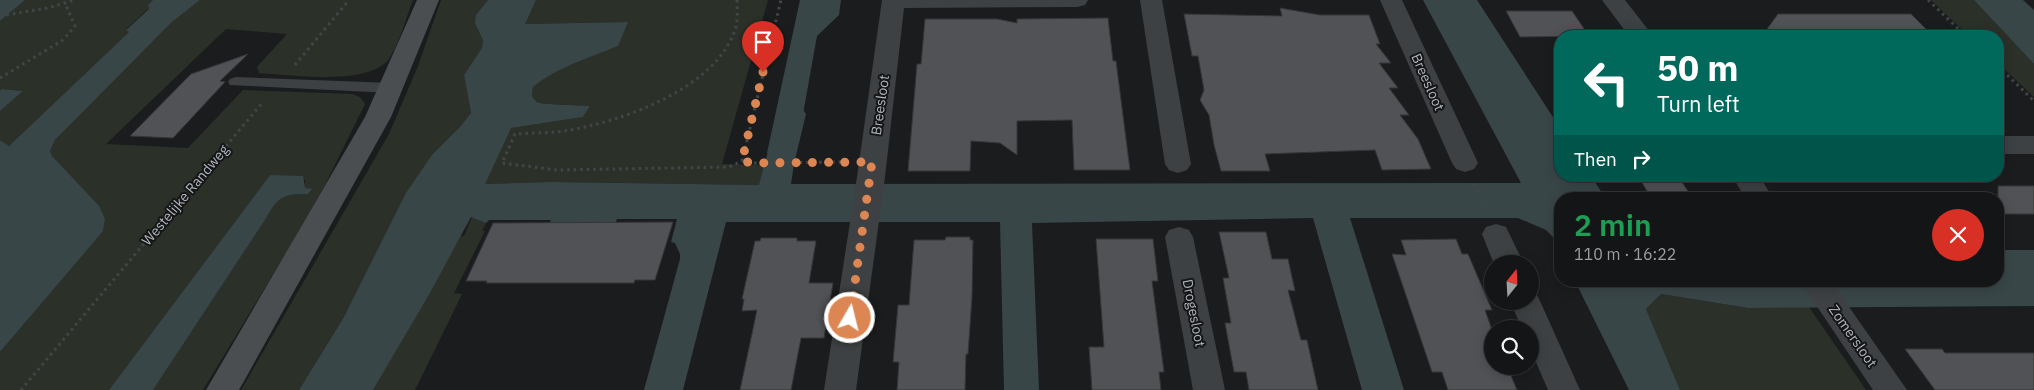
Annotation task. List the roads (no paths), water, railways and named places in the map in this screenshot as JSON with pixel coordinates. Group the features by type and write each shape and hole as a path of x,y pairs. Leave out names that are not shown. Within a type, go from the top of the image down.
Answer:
{"street":[{"path":"222,390 378,117 428,0"},
{"name":"Breesloot","path":"840,390 894,1 1077,0"},
{"path":"1150,0 1178,164"},
{"name":"Breesloot","path":"1391,0 1465,163"},
{"path":"1613,0 1636,30"},
{"path":"2004,145 2034,145"},
{"path":"1496,234 1505,255"},
{"name":"Drogesloot","path":"1179,237 1209,390"},
{"name":"Zomersloot","path":"1819,287 1891,390"},
{"path":"1529,310 1564,390"}],"lane":[{"path":"236,82 392,88"}],"waterway":[{"path":"773,201 770,200 792,114"}]}
